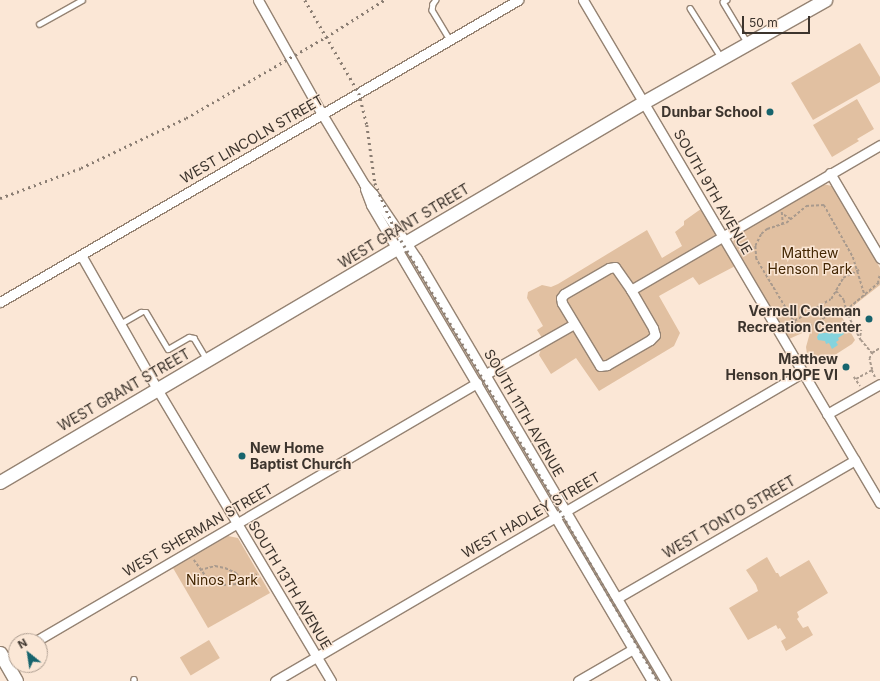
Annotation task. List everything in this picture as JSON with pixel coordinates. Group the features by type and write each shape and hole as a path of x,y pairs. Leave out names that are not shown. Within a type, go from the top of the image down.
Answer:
{"main road":[{"name":"WEST GRANT STREET","path":"0,482 644,102 825,0"},
{"path":"2,657 16,681"}],"street":[{"name":"SOUTH 11TH AVENUE","path":"258,0 322,114 364,184 373,194 477,383 652,681"},
{"name":"WEST LINCOLN STREET","path":"0,302 518,0"},
{"name":"SOUTH 9TH AVENUE","path":"583,0 802,373 880,502"},
{"path":"631,290 880,145"},
{"path":"830,173 880,258"},
{"name":"SOUTH 11TH AVENUE","path":"402,246 486,374 666,681"},
{"name":"SOUTH 13TH AVENUE","path":"81,255 157,389 331,681"},
{"path":"615,267 631,290 653,328 655,335 650,340 607,366 600,366 574,324 562,303 561,298 564,294 609,268 615,267"},
{"path":"486,374 574,324"},
{"name":"WEST HADLEY STREET","path":"275,681 802,373"},
{"path":"827,414 878,380"},
{"name":"WEST SHERMAN STREET","path":"48,634 477,383"},
{"name":"WEST TONTO STREET","path":"617,598 855,460"},
{"path":"578,681 633,649"}],"lane":[{"path":"39,24 82,0"},
{"path":"436,0 433,4 432,10 450,40"},
{"path":"727,0 724,2 748,43"},
{"path":"690,8 722,58"},
{"path":"120,324 141,312 146,312 168,349 189,337 194,338 207,360"}],"path":[{"path":"865,296 859,270 851,252 824,205 806,206 783,224 767,229 761,234 756,246 755,255 798,329 803,331 838,310 847,309 865,296 872,288 880,283 878,281 880,276"},
{"path":"782,212 791,219"},
{"path":"783,224 784,215"},
{"path":"786,326 831,299 847,275 859,270"},
{"path":"836,291 844,300 849,317 860,337 872,353"},
{"path":"849,317 856,313"},
{"path":"851,332 856,329"},
{"path":"860,337 861,330"},
{"path":"878,380 872,370 869,359 872,353 880,348"},
{"path":"860,386 855,378 872,370"},
{"path":"193,558 209,581 223,585 230,586 243,582 257,574"},
{"path":"200,570 215,566 225,568 236,573 243,582"}],"green space":[{"path":"860,43 880,77 880,82 813,120 791,83"},
{"path":"857,99 874,129 857,139 859,141 832,157 813,125"},
{"name":"Matthew Henson Park","path":"823,184 832,186 880,268 880,285 848,310 839,312 855,340 852,344 827,360 807,354 806,347 811,329 789,339 733,242 736,235"},
{"path":"705,206 739,264 699,285 693,277 659,296 680,333 674,346 599,391 576,358 551,374 539,355 544,341 537,330 543,326 527,298 528,292 542,285 551,287 558,284 647,230 662,258 682,246 675,232 684,225 684,221"},
{"name":"Ninos Park","path":"228,536 238,538 270,593 208,628 173,568"},
{"path":"767,557 780,577 809,560 828,593 797,612 799,617 797,619 803,628 808,626 813,635 786,651 781,641 786,638 780,628 778,629 776,625 748,640 729,608 758,591 756,585 746,570"},
{"path":"209,640 220,658 191,676 180,658"}],"water":[{"path":"838,325 844,334 838,338 839,340 836,342 838,345 832,349 829,343 826,344 825,341 818,340 817,337 819,333 825,333"}],"railway":[{"path":"305,0 359,93 367,125 375,183 395,230 524,448 658,681"},
{"path":"0,198 81,168 186,118 326,37 384,0"}],"place":[{"name":"Dunbar School","path":"770,112"},
{"name":"Vernell Coleman Recreation Center","path":"869,319"},
{"name":"Matthew Henson HOPE VI","path":"846,367"},
{"name":"New Home Baptist Church","path":"242,456"}]}
